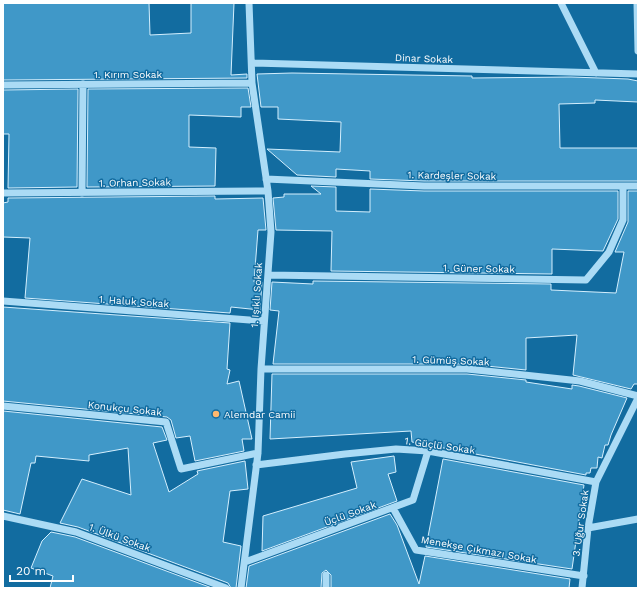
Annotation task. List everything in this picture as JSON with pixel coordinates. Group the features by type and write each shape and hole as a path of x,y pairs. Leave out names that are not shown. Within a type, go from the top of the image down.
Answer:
{"street":[{"name":"1. Işıklı Sokak","path":"241,588 246,562 258,452 261,369 271,232 268,191 252,83 249,3"},
{"path":"561,3 596,73"},
{"path":"637,3 638,51"},
{"name":"Dinar Sokak","path":"252,63 638,74"},
{"name":"1. Kırım Sokak","path":"3,85 252,83"},
{"path":"82,193 83,84"},
{"name":"1. Kardeşler Sokak","path":"266,179 424,186 638,186"},
{"name":"1. Güner Sokak","path":"268,275 586,280 609,252 623,220 624,186"},
{"name":"1. Orhan Sokak","path":"3,193 268,191"},
{"name":"1. Haluk Sokak","path":"3,301 264,321"},
{"name":"1. Gümüş Sokak","path":"261,369 467,369 580,381 638,397"},
{"name":"3. Uğur Sokak","path":"582,588 588,528 596,482 638,397"},
{"name":"Konukçu Sokak","path":"3,406 166,422 181,469 258,452"},
{"name":"1. Güçlü Sokak","path":"256,465 396,449 428,452 596,482"},
{"name":"Üçlü Sokak","path":"246,562 413,500 428,452"},
{"name":"Menekşe Çıkmazı Sokak","path":"393,508 416,550 584,576"},
{"name":"1. Ülkü Sokak","path":"3,516 76,532 226,588"},
{"path":"588,528 638,519"},
{"path":"326,575 326,588"}],"building":[{"path":"3,3 149,3 150,35 191,33 191,3 234,3 231,75 247,74 247,78 3,80"},
{"path":"292,73 472,76 472,78 571,77 628,79 638,81 638,102 595,100 595,103 559,104 560,148 638,148 638,181 424,181 370,179 370,171 336,169 336,177 297,175 267,149 340,152 341,122 278,119 278,107 261,107 257,74"},
{"path":"248,88 251,107 241,107 241,117 189,115 189,147 216,148 215,186 87,187 88,89"},
{"path":"78,89 77,187 8,188 9,134 3,134 3,90"},
{"path":"311,186 336,187 336,211 370,212 370,189 424,191 618,191 618,219 603,251 552,249 552,274 331,271 332,231 276,230 273,198 284,197 284,194 321,194"},
{"path":"628,191 638,191 638,384 634,384 631,389 573,375 577,335 526,338 526,370 467,364 273,364 279,311 270,310 272,282 313,284 313,281 551,284 551,290 616,293 624,252 615,252 628,222"},
{"path":"215,196 215,199 263,198 266,230 258,230 254,282 262,282 260,310 231,307 230,313 25,298 30,238 3,237 3,203 8,202 8,198"},
{"path":"3,307 230,323 227,369 230,370 227,384 239,381 252,439 242,439 244,451 195,461 190,436 176,438 171,420 167,417 3,401"},
{"path":"272,374 467,374 526,380 526,382 572,389 572,385 579,386 627,398 608,445 605,445 602,458 598,457 597,468 591,468 590,473 586,473 586,475 412,442 411,431 270,439"},
{"path":"3,411 162,427 167,440 153,443 169,492 198,474 197,471 245,461 248,489 230,491 223,542 241,546 236,588 231,588 228,583 78,527 60,523 82,479 131,495 128,448 89,455 89,461 36,456 35,463 31,463 20,514 3,510"},
{"path":"394,456 396,472 388,474 397,501 262,551 263,516 357,488 351,462"},
{"path":"443,459 584,485 572,569 426,547"},
{"path":"390,514 397,525 419,584 425,556 570,579 569,588 331,588 331,575 326,570 322,573 321,588 246,588 249,566"},
{"path":"51,532 75,537 212,588 50,588 53,576 31,568 42,541"}],"place":[{"name":"Alemdar Camii","path":"216,414"}]}
